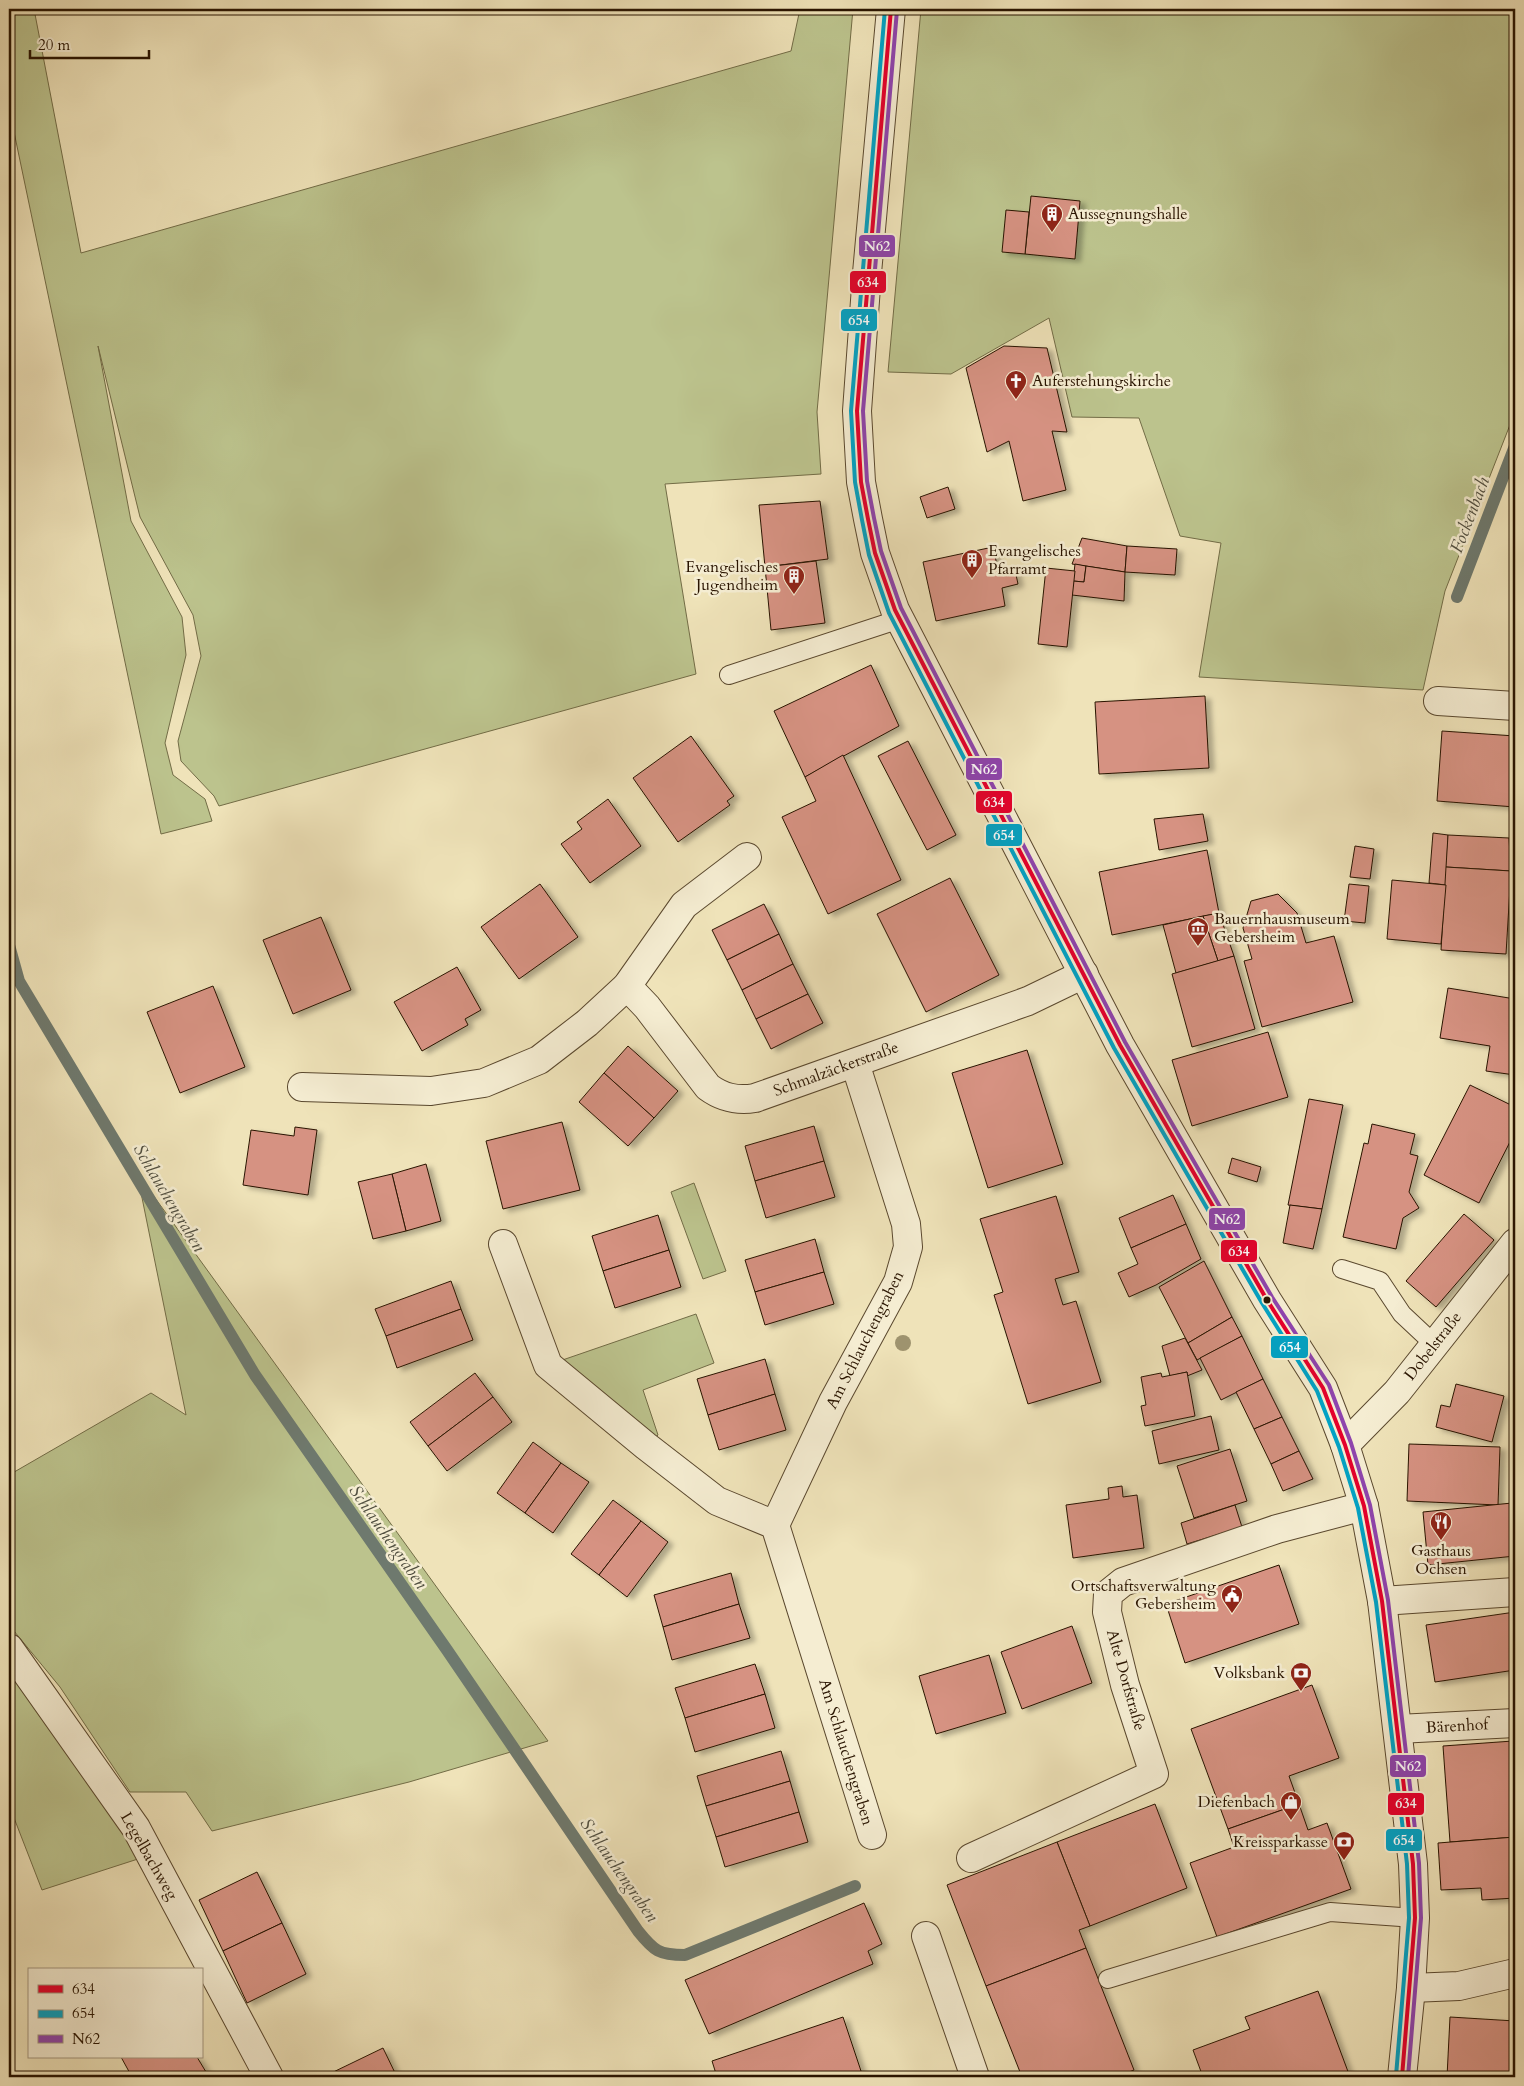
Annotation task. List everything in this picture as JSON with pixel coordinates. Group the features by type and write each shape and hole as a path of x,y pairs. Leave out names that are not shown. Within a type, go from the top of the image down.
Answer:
{"street":[{"path":"891,9 889,52 867,273 858,411 861,482 868,519 884,582 900,619 1120,1045 1267,1300 1323,1388 1345,1445 1364,1506 1382,1601 1413,1864 1415,1918 1411,1988 1402,2077"},
{"path":"1438,701 1515,706"},
{"path":"302,1087 431,1091 484,1083 539,1060 588,1023 627,986 684,905 747,857"},
{"name":"Schmalzäckerstraße","path":"627,986 647,1007 708,1087 724,1097 743,1100 755,1098 1028,1001 1084,974"},
{"name":"Am Schlauchengraben","path":"855,1063 906,1224 908,1247 898,1282 833,1402 775,1525 872,1835"},
{"name":"Dobelstraße","path":"1345,1445 1397,1392 1515,1243"},
{"path":"503,1244 548,1365 646,1446 718,1500 775,1525"},
{"name":"Alte Dorfstraße","path":"971,1858 1154,1774 1125,1685 1107,1612 1108,1594 1123,1582 1277,1529 1364,1506"},
{"path":"1382,1601 1515,1592"},
{"name":"Legelbachweg","path":"9,1648 136,1828 270,2077"},
{"name":"Bärenhof","path":"1398,1729 1515,1723"},
{"path":"926,1936 975,2077"},
{"path":"1411,1988 1459,1986 1515,1973"}],"lane":[{"path":"729,675 900,619"},
{"path":"1342,1269 1380,1281 1402,1314 1434,1344"},
{"path":"1108,1979 1330,1912 1415,1918"}],"green space":[{"path":"9,9 34,9 81,253 791,51 800,9 853,9 817,412 821,474 665,484 696,674 219,806 214,796 181,761 178,741 201,656 193,615 140,517 98,346 131,521 182,617 186,655 165,743 173,775 205,799 212,821 161,834 9,108"},
{"path":"921,9 1515,9 1515,412 1445,591 1423,690 1199,677 1221,543 1180,536 1139,418 1072,417 1049,318 951,374 888,372"},
{"path":"137,1173 548,1741 409,1782 212,1831 186,1792 130,1792 60,1687 9,1625 9,1475 151,1393 186,1415"},
{"path":"694,1183 726,1271 703,1279 671,1192"},
{"path":"696,1314 714,1363 643,1390 658,1435 646,1446 548,1365"},
{"path":"9,1672 27,1692 141,1858 42,1890 9,1805"}],"building":[{"name":"Aussegnungshalle","path":"1031,196 1080,201 1075,259 1025,254"},
{"name":"Aussegnungshalle","path":"1006,210 1029,212 1025,254 1002,252"},
{"name":"Auferstehungskirche","path":"1004,346 1047,348 1067,432 1052,431 1066,490 1023,501 1009,441 987,452 966,368"},
{"path":"948,487 955,509 927,518 920,497"},
{"path":"820,501 828,559 765,567 759,505"},
{"path":"1082,538 1127,546 1125,572 1072,564"},
{"path":"1127,546 1177,549 1175,575 1125,572"},
{"name":"Evangelisches Pfarramt","path":"993,547 999,574 1015,570 1018,584 1002,588 1005,606 936,621 923,562"},
{"name":"Evangelisches Jugendheim","path":"816,561 825,623 771,630 765,567"},
{"path":"1075,564 1086,566 1084,582 1073,581"},
{"path":"1086,566 1125,572 1124,601 1072,595 1073,581 1084,582"},
{"path":"1046,568 1075,571 1067,647 1038,644"},
{"path":"871,665 899,726 805,777 774,711"},
{"path":"1205,696 1209,768 1099,774 1095,702"},
{"path":"1442,731 1515,736 1515,807 1437,801"},
{"path":"691,736 734,796 727,801 730,805 678,842 633,778"},
{"path":"908,741 956,835 927,850 878,756"},
{"path":"843,755 901,880 828,914 782,817 816,801 805,777"},
{"path":"608,799 641,846 590,883 561,844 582,829 577,822"},
{"path":"1203,814 1208,841 1159,850 1154,819"},
{"path":"1433,833 1448,835 1446,885 1429,883"},
{"path":"1448,835 1509,838 1511,871 1446,867"},
{"path":"1355,846 1374,849 1370,879 1350,877"},
{"path":"1207,850 1219,913 1112,935 1099,872"},
{"path":"1446,867 1511,871 1506,954 1441,950"},
{"path":"950,878 999,975 926,1012 877,914"},
{"path":"1392,880 1446,885 1441,944 1387,939"},
{"path":"540,884 578,937 519,979 481,927"},
{"path":"1349,884 1369,886 1365,923 1344,921"},
{"path":"1278,894 1297,913 1306,943 1334,936 1353,1002 1262,1027 1244,961 1252,959 1243,928 1251,901"},
{"path":"764,904 779,934 727,960 712,930"},
{"path":"1219,913 1234,956 1218,961 1203,916"},
{"path":"1203,916 1218,961 1176,973 1163,925"},
{"path":"321,917 351,990 293,1014 263,940"},
{"path":"779,934 793,964 742,990 727,960"},
{"path":"1234,956 1255,1029 1192,1047 1172,974"},
{"path":"793,964 808,994 756,1019 742,990"},
{"path":"457,967 481,1010 465,1019 468,1025 422,1051 394,1002"},
{"path":"213,986 245,1067 180,1093 147,1012"},
{"path":"1448,988 1515,999 1515,1075 1486,1071 1490,1046 1440,1038"},
{"path":"808,994 823,1023 771,1049 756,1019"},
{"path":"1268,1032 1288,1097 1192,1126 1172,1060"},
{"path":"628,1046 678,1091 654,1118 604,1073"},
{"path":"1027,1050 1063,1164 988,1188 952,1073"},
{"path":"604,1073 654,1118 628,1146 579,1102"},
{"path":"1470,1085 1515,1107 1515,1132 1479,1203 1424,1175"},
{"path":"1309,1099 1343,1105 1322,1209 1288,1205"},
{"path":"562,1122 580,1190 503,1209 486,1141"},
{"path":"1372,1124 1415,1134 1410,1154 1418,1156 1409,1192 1419,1208 1403,1218 1396,1249 1343,1237 1364,1143 1368,1144"},
{"path":"814,1126 824,1161 755,1181 745,1146"},
{"path":"295,1127 317,1130 308,1195 243,1185 251,1130 294,1136"},
{"path":"1232,1158 1261,1167 1257,1182 1228,1173"},
{"path":"824,1161 835,1197 766,1218 755,1181"},
{"path":"426,1164 441,1221 406,1231 392,1174"},
{"path":"392,1174 406,1231 373,1239 358,1182"},
{"path":"1173,1195 1186,1224 1131,1248 1119,1218"},
{"path":"1056,1196 1079,1272 1055,1279 1063,1305 1076,1301 1101,1382 1028,1404 994,1295 1003,1292 980,1219"},
{"path":"1290,1205 1322,1209 1313,1249 1283,1243"},
{"path":"1464,1214 1494,1240 1436,1307 1406,1281"},
{"path":"658,1215 669,1250 603,1271 592,1236"},
{"path":"1186,1224 1201,1259 1156,1285 1129,1297 1118,1273 1138,1264 1131,1248"},
{"path":"815,1239 824,1272 755,1292 745,1260"},
{"path":"669,1250 681,1287 615,1308 603,1271"},
{"path":"1204,1261 1232,1317 1188,1343 1159,1287"},
{"path":"824,1272 834,1304 765,1325 755,1292"},
{"path":"451,1281 461,1309 386,1336 375,1309"},
{"path":"461,1309 473,1340 397,1368 386,1336"},
{"path":"1232,1317 1242,1336 1197,1360 1188,1343"},
{"path":"1242,1336 1263,1379 1221,1400 1200,1358"},
{"path":"1185,1338 1202,1370 1187,1376 1187,1372 1170,1376 1162,1346"},
{"path":"765,1359 775,1394 708,1415 697,1379"},
{"path":"1187,1372 1195,1416 1145,1426 1141,1406 1146,1405 1141,1377 1161,1373 1162,1377"},
{"path":"475,1373 493,1397 428,1446 410,1422"},
{"path":"1263,1379 1282,1417 1254,1429 1236,1392"},
{"path":"1456,1384 1504,1396 1492,1442 1436,1427 1441,1405 1450,1407"},
{"path":"775,1394 786,1430 719,1450 708,1415"},
{"path":"493,1397 512,1422 447,1471 428,1446"},
{"path":"1211,1416 1219,1450 1159,1464 1152,1431"},
{"path":"1282,1417 1299,1451 1271,1464 1254,1429"},
{"path":"533,1442 561,1463 525,1513 497,1493"},
{"path":"1409,1444 1500,1447 1498,1505 1407,1501"},
{"path":"1230,1449 1247,1501 1194,1518 1177,1466"},
{"path":"1299,1451 1313,1479 1283,1491 1271,1464"},
{"path":"561,1463 589,1482 553,1533 525,1513"},
{"path":"1122,1486 1123,1497 1137,1495 1144,1548 1073,1558 1066,1505 1109,1499 1108,1488"},
{"path":"1515,1490 1515,1523 1511,1491"},
{"path":"613,1500 641,1521 599,1575 571,1554"},
{"path":"1512,1503 1515,1523 1515,1556 1428,1565 1423,1512"},
{"path":"1235,1505 1242,1527 1187,1544 1181,1523"},
{"path":"641,1521 668,1542 627,1597 599,1575"},
{"name":"Ortschaftsverwaltung Gebersheim","path":"1279,1565 1299,1624 1185,1663 1166,1604"},
{"path":"731,1573 739,1604 663,1627 654,1595"},
{"path":"739,1604 750,1638 672,1660 663,1627"},
{"path":"1515,1612 1515,1670 1435,1682 1426,1625"},
{"path":"1072,1626 1092,1683 1022,1709 1001,1652"},
{"path":"989,1655 1006,1713 936,1734 919,1676"},
{"path":"755,1664 765,1694 685,1718 675,1688"},
{"path":"1312,1685 1339,1758 1289,1776 1299,1804 1228,1829 1191,1729"},
{"path":"765,1694 775,1728 695,1752 685,1718"},
{"path":"1513,1741 1515,1837 1450,1842 1443,1746"},
{"path":"781,1751 790,1781 706,1806 697,1776"},
{"path":"790,1781 799,1812 716,1837 706,1806"},
{"path":"1155,1804 1187,1888 1090,1926 1057,1842"},
{"path":"1299,1804 1308,1830 1327,1823 1351,1889 1217,1937 1190,1863 1234,1847 1228,1829"},
{"path":"799,1812 808,1842 725,1867 716,1837"},
{"path":"1515,1837 1515,1898 1482,1900 1481,1888 1441,1890 1438,1843"},
{"path":"1057,1842 1090,1926 1079,1930 1086,1948 986,1986 947,1885"},
{"path":"257,1872 282,1923 223,1951 199,1900"},
{"path":"864,1903 882,1944 868,1951 873,1964 709,2034 685,1980"},
{"path":"282,1923 306,1974 247,2003 223,1951"},
{"path":"1086,1948 1134,2070 1116,2077 1022,2077 986,1986"},
{"path":"1318,1991 1350,2077 1203,2077 1193,2050 1250,2029 1245,2017"},
{"path":"843,2017 863,2077 717,2077 712,2061"},
{"path":"1450,2017 1515,2021 1515,2077 1447,2077"},
{"path":"383,2048 397,2077 323,2077"},
{"path":"122,2058 198,2058 209,2077 132,2077"}],"waterway":[{"name":"Fockenbach","path":"1457,597 1515,446"},
{"name":"Schlauchengraben","path":"9,945 19,981 255,1375 447,1650 644,1938 663,1953 685,1955 855,1886"}],"transit line":[{"name":"654","path":"885,9 851,411 855,482 869,555 889,613 1114,1048 1262,1303 1317,1391 1339,1447 1358,1508 1376,1602 1407,1864 1409,1918 1396,2076"},
{"name":"634","path":"891,9 857,411 861,482 875,553 895,610 1120,1045 1267,1300 1323,1388 1345,1445 1364,1506 1382,1601 1413,1864 1415,1918 1402,2077"},
{"name":"N62","path":"897,10 863,411 867,481 881,551 901,608 1125,1042 1272,1297 1329,1385 1351,1443 1370,1505 1388,1600 1419,1863 1421,1918 1408,2077"}],"place":[{"name":"Aussegnungshalle","path":"1052,233"},
{"name":"Auferstehungskirche","path":"1016,400"},
{"name":"Evangelisches Pfarramt","path":"972,579"},
{"name":"Evangelisches Jugendheim","path":"794,595"},
{"name":"Bauernhausmuseum Gebersheim","path":"1198,947"},
{"name":"Gasthaus Ochsen","path":"1441,1541"},
{"name":"Ortschaftsverwaltung Gebersheim","path":"1232,1614"},
{"name":"Volksbank","path":"1301,1692"},
{"name":"Diefenbach","path":"1291,1821"},
{"name":"Kreissparkasse","path":"1344,1861"}]}
